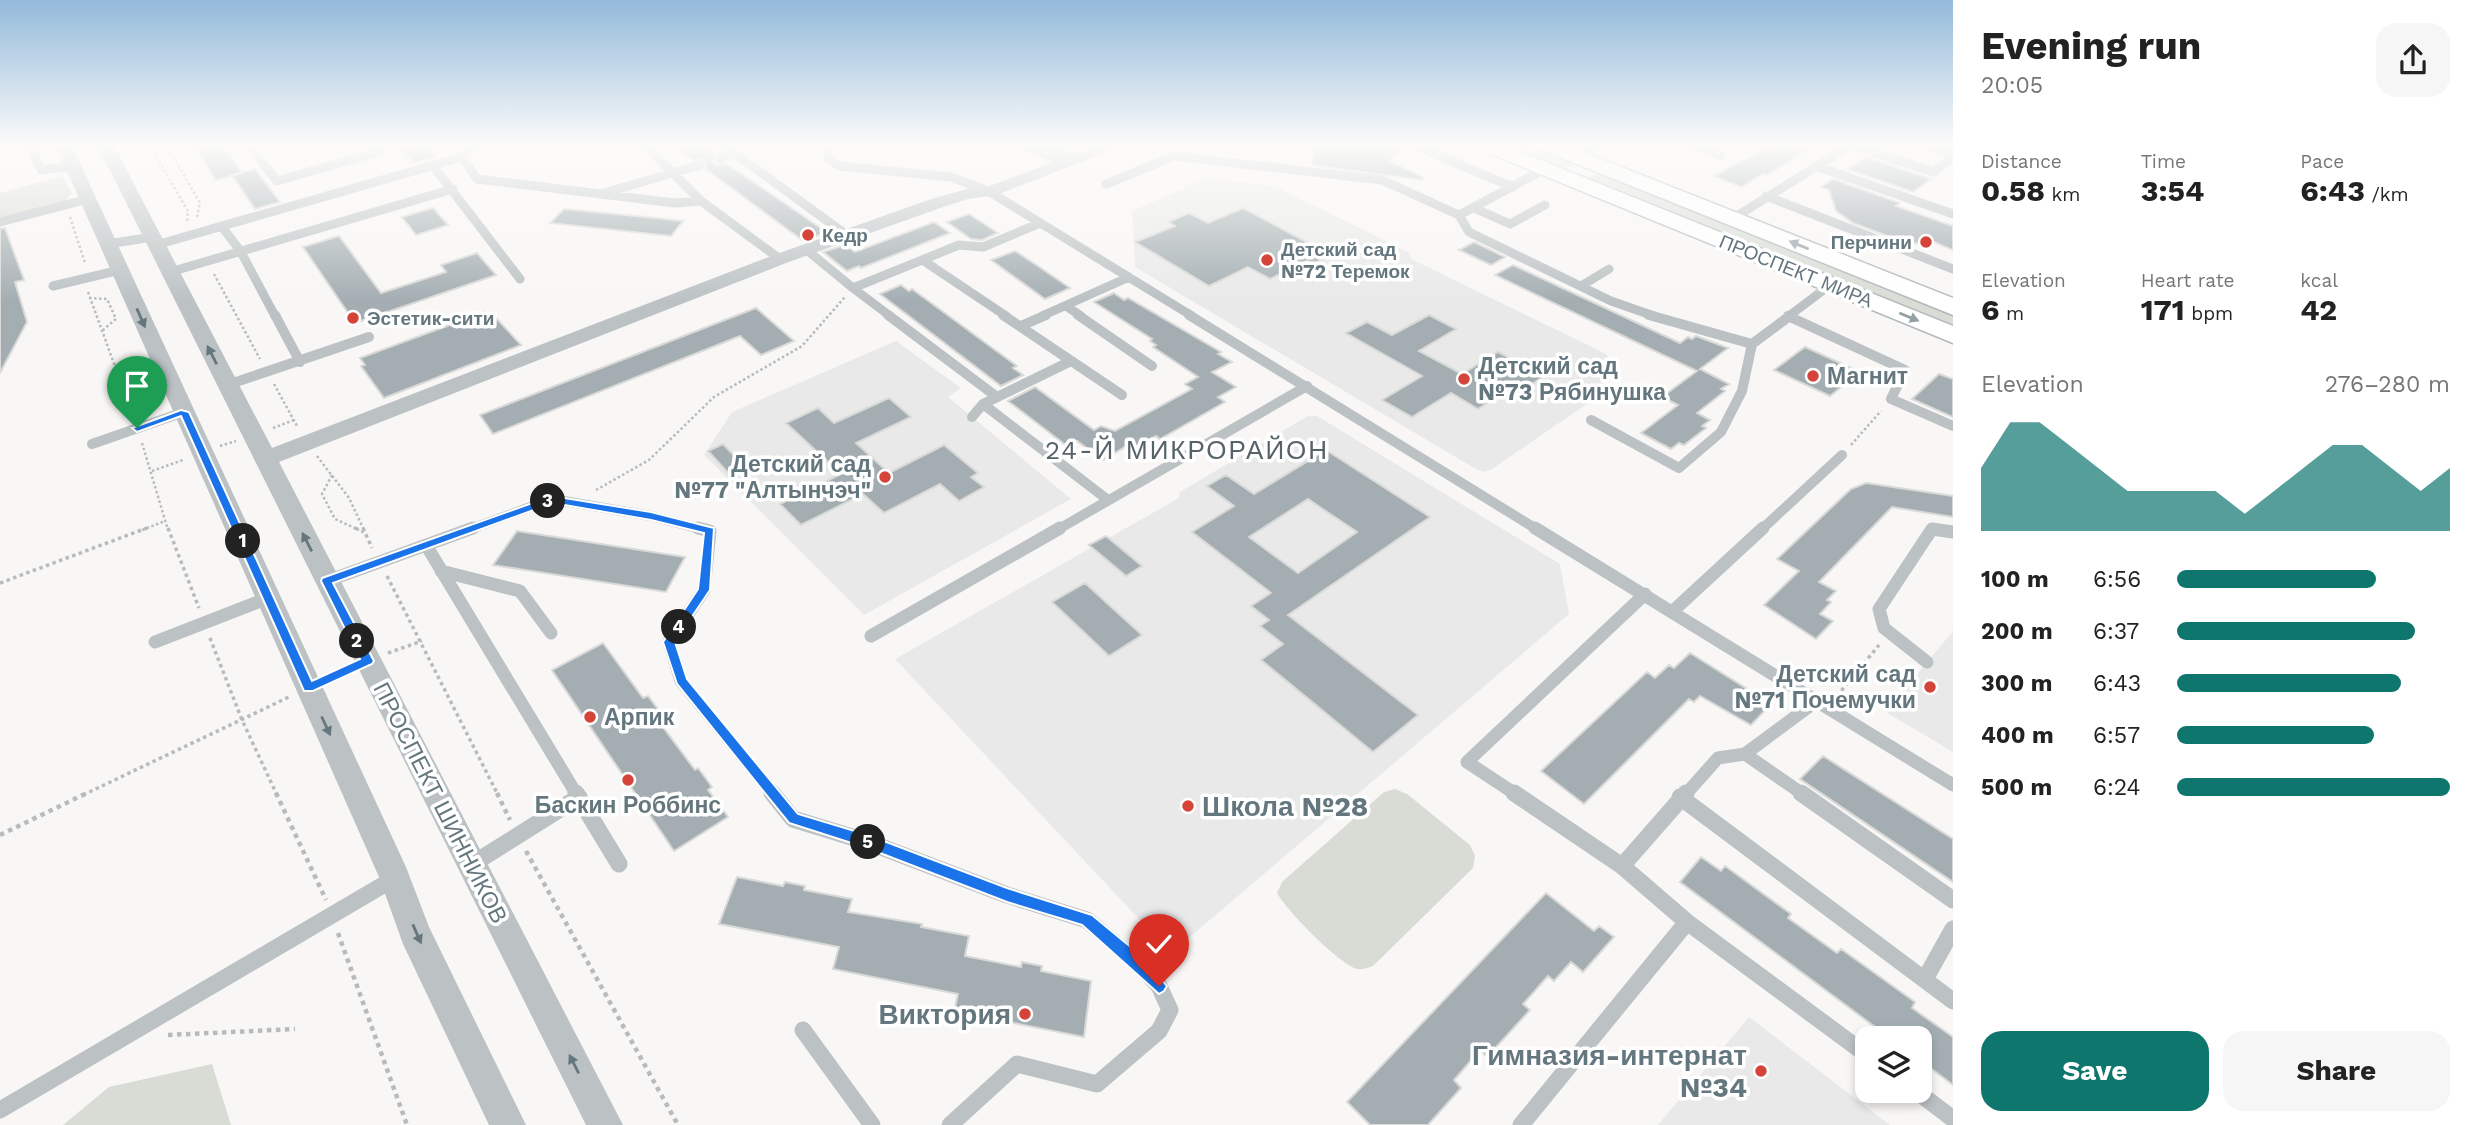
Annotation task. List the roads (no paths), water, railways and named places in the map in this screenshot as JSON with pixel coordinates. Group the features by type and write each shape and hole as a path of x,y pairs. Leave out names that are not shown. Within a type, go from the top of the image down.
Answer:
{"main road":[{"name":"ПРОСПЕКТ МИРА","path":"1612,196 1953,335"},
{"name":"ПРОСПЕКТ МИРА","path":"1682,196 1953,307"}],"street":[{"name":"ПРОСПЕКТ ШИННИКОВ","path":"132,196 605,1125"},
{"path":"265,459 780,259 959,196"},
{"path":"88,199 395,877 415,933 508,1125"}],"lane":[{"path":"53,286 154,241 223,228 319,196"},
{"path":"170,272 428,196"},
{"path":"459,196 520,279"},
{"path":"612,196 675,203 701,201"},
{"path":"697,196 780,259"},
{"path":"794,196 848,236"},
{"path":"997,196 1953,785"},
{"path":"1418,196 1459,215 1469,232 1611,301 1664,320 1752,345"},
{"path":"1459,215 1495,196"},
{"path":"1732,219 1765,196"},
{"path":"1767,196 1953,269"},
{"path":"1903,196 1953,214"},
{"path":"0,222 88,199"},
{"path":"1474,208 1510,224 1545,205"},
{"path":"853,288 959,245 983,247 1040,223"},
{"path":"223,228 242,252 300,362"},
{"path":"808,251 997,397"},
{"path":"67,275 115,259"},
{"path":"925,261 1122,395"},
{"path":"1581,286 1609,269"},
{"path":"1021,326 1129,277"},
{"path":"1591,419 1679,468 1721,432 1742,391 1752,345 1830,285"},
{"path":"1066,306 1152,366"},
{"path":"1788,316 1905,370 1891,399 1953,426"},
{"path":"227,385 369,337"},
{"path":"972,417 983,404 1072,361"},
{"path":"871,636 1307,386"},
{"path":"983,404 1108,500"},
{"path":"92,444 184,412"},
{"path":"1673,611 1842,455"},
{"path":"327,581 446,540 552,499 651,516 710,531 704,590 669,642 681,681 793,819 868,842 1007,895 1087,920 1139,964 1159,986 1170,1010 1159,1031 1097,1084 1017,1064 950,1125"},
{"path":"1927,662 1884,628 1879,609 1932,529 1953,532"},
{"path":"426,545 619,864"},
{"path":"441,571 520,591 551,633"},
{"path":"1645,594 1467,762 1622,866 1687,922 1855,1046"},
{"path":"155,642 268,598"},
{"path":"1622,866 1718,758 1745,754 1821,705"},
{"path":"1745,754 1953,900"},
{"path":"471,865 579,797"},
{"path":"1681,797 1953,1001"},
{"path":"0,1110 395,877"},
{"path":"1521,1125 1687,922"},
{"path":"1925,979 1953,929"},
{"path":"803,1030 872,1125"},
{"path":"1932,1103 1953,1119"}],"place":[{"name":"Кедр","path":"808,235"},
{"name":"Перчини","path":"1926,242"},
{"name":"Детский сад №72 Теремок","path":"1267,260"},
{"name":"Эстетик-сити","path":"353,318"},
{"name":"Магнит","path":"1813,376"},
{"name":"Детский сад №73 Рябинушка","path":"1464,379"},
{"name":"Детский сад №77 \"Алтынчэч\"","path":"885,477"},
{"name":"Детский сад №71 Почемучки","path":"1930,687"},
{"name":"Арпик","path":"590,717"},
{"name":"Баскин Роббинс","path":"628,780"},
{"name":"Школа №28","path":"1188,806"},
{"name":"Виктория","path":"1025,1014"},
{"name":"Гимназия-интернат №34","path":"1761,1071"}],"district":[{"name":"24-Й МИКРОРАЙОН","path":"1187,450"}]}
